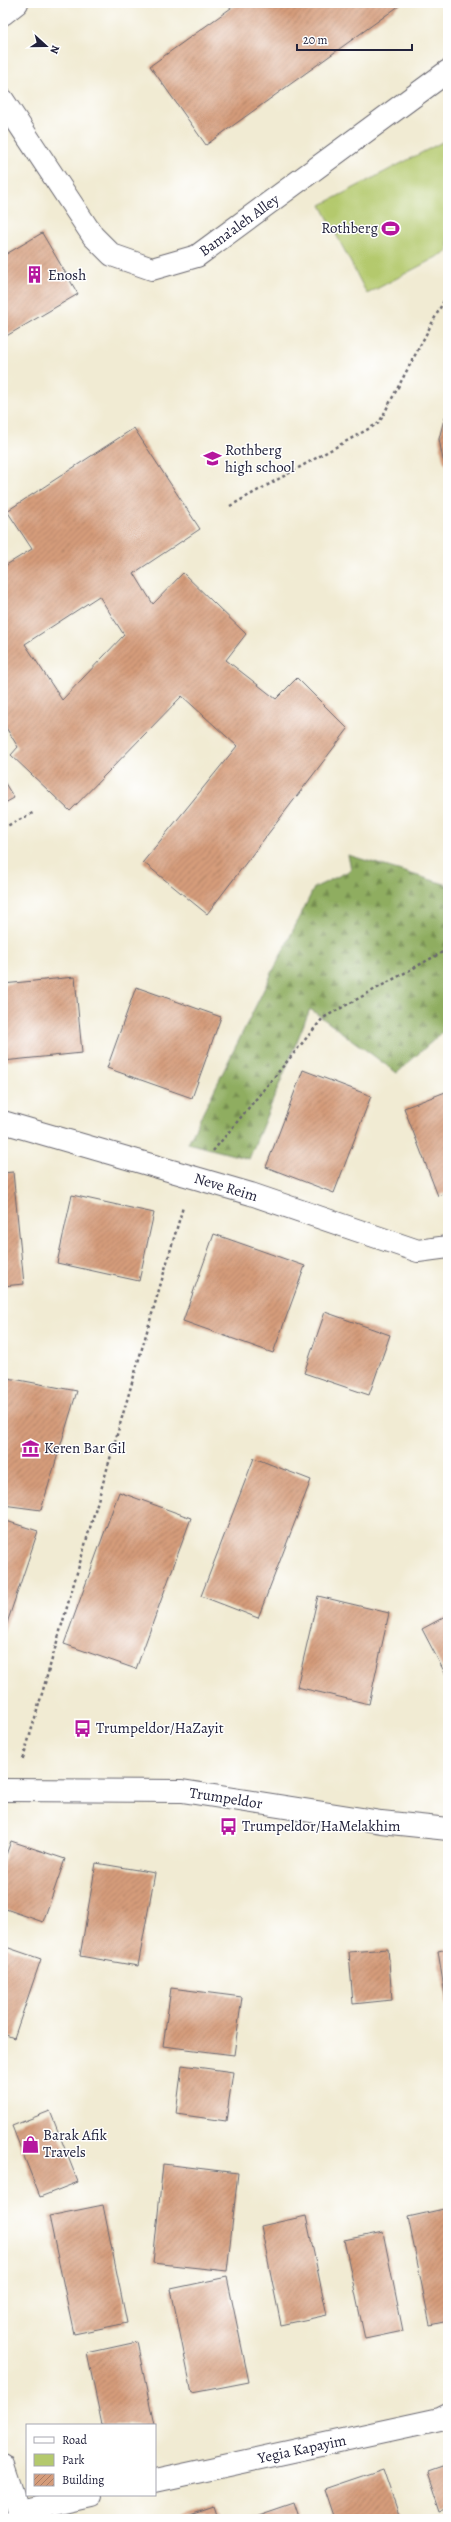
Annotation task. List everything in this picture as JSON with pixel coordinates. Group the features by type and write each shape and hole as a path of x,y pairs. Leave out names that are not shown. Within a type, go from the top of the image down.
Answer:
{"street":[{"path":"3,14 17,3"},
{"name":"Bama'aleh Alley","path":"3,100 93,236 112,255 152,269 197,256 448,71"},
{"name":"Neve Reim","path":"3,1122 251,1194 418,1251 448,1246"},
{"name":"Trumpeldor","path":"8,1790 182,1791 381,1822 448,1829"},
{"name":"Yegia Kapayim","path":"156,2481 440,2419 448,2415"},
{"path":"3,2465 20,2515 86,2496"}],"path":[{"path":"230,506 379,422 448,293"},
{"path":"3,828 35,812"},
{"path":"8,1790 192,1177 322,1018 448,949"}],"green space":[{"name":"Rothberg","path":"448,139 448,251 367,294 321,205"},
{"path":"348,855 448,885 448,1027 397,1073 310,1009 249,1159 188,1143 314,888 351,870"}],"building":[{"path":"238,3 403,3 206,145 150,66"},
{"name":"Enosh","path":"42,233 78,294 3,338 3,256"},
{"path":"448,414 448,468 443,460 439,439 444,419"},
{"path":"134,428 200,529 134,573 153,604 183,573 246,634 226,660 276,699 297,678 348,729 207,914 143,862 237,746 182,696 70,811 11,755 18,747 3,723 3,567 32,549 7,511","holes":["99,596 124,635 62,700 25,644"]},
{"path":"3,780 14,798 3,804"},
{"path":"75,977 82,1053 3,1061 3,984"},
{"path":"136,987 221,1017 192,1098 107,1068"},
{"path":"303,1070 371,1096 334,1193 266,1167"},
{"path":"448,1091 448,1192 438,1196 404,1108"},
{"path":"13,1172 24,1284 3,1286 3,1173"},
{"path":"72,1195 154,1213 139,1281 57,1263"},
{"path":"214,1234 305,1266 273,1353 183,1321"},
{"path":"325,1312 390,1335 369,1395 304,1373"},
{"name":"Keren Bar Gil","path":"3,1377 77,1391 41,1510 3,1505"},
{"path":"254,1458 311,1480 258,1618 201,1596"},
{"path":"119,1492 191,1518 136,1669 64,1644"},
{"path":"3,1520 38,1531 3,1635"},
{"path":"318,1596 389,1613 369,1704 297,1687"},
{"path":"448,1615 448,1679 422,1629"},
{"path":"11,1841 65,1859 43,1922 3,1908 3,1863"},
{"path":"96,1863 155,1873 138,1966 80,1956"},
{"path":"3,1946 41,1959 14,2038 3,2034"},
{"path":"388,1949 392,2000 353,2004 349,1952"},
{"path":"448,1949 448,2008 447,2008 438,1951"},
{"path":"171,1988 242,1997 234,2055 163,2046"},
{"path":"182,2065 233,2072 226,2121 176,2114"},
{"path":"50,2111 78,2182 40,2197 12,2126"},
{"path":"163,2164 238,2173 227,2271 153,2263"},
{"path":"103,2205 127,2323 74,2334 49,2216"},
{"path":"448,2208 448,2321 430,2325 408,2217"},
{"path":"306,2216 327,2315 281,2325 261,2226"},
{"path":"383,2232 403,2331 365,2339 344,2240"},
{"path":"227,2277 249,2382 192,2393 171,2289"},
{"path":"137,2342 154,2424 102,2424 87,2353"},
{"path":"448,2465 448,2509 441,2511 428,2472"},
{"path":"383,2469 400,2519 334,2519 324,2489"},
{"path":"294,2504 299,2519 250,2519"},
{"path":"214,2507 218,2519 178,2519"}],"place":[{"name":"Rothberg","path":"391,228"},
{"name":"Enosh","path":"35,275"},
{"name":"Rothberg high school","path":"212,459"},
{"name":"Keren Bar Gil","path":"31,1448"},
{"name":"Trumpeldor/HaZayit","path":"83,1728"},
{"name":"Trumpeldor/HaMelakhim","path":"229,1826"},
{"name":"Barak Afik Travels","path":"30,2144"}]}
